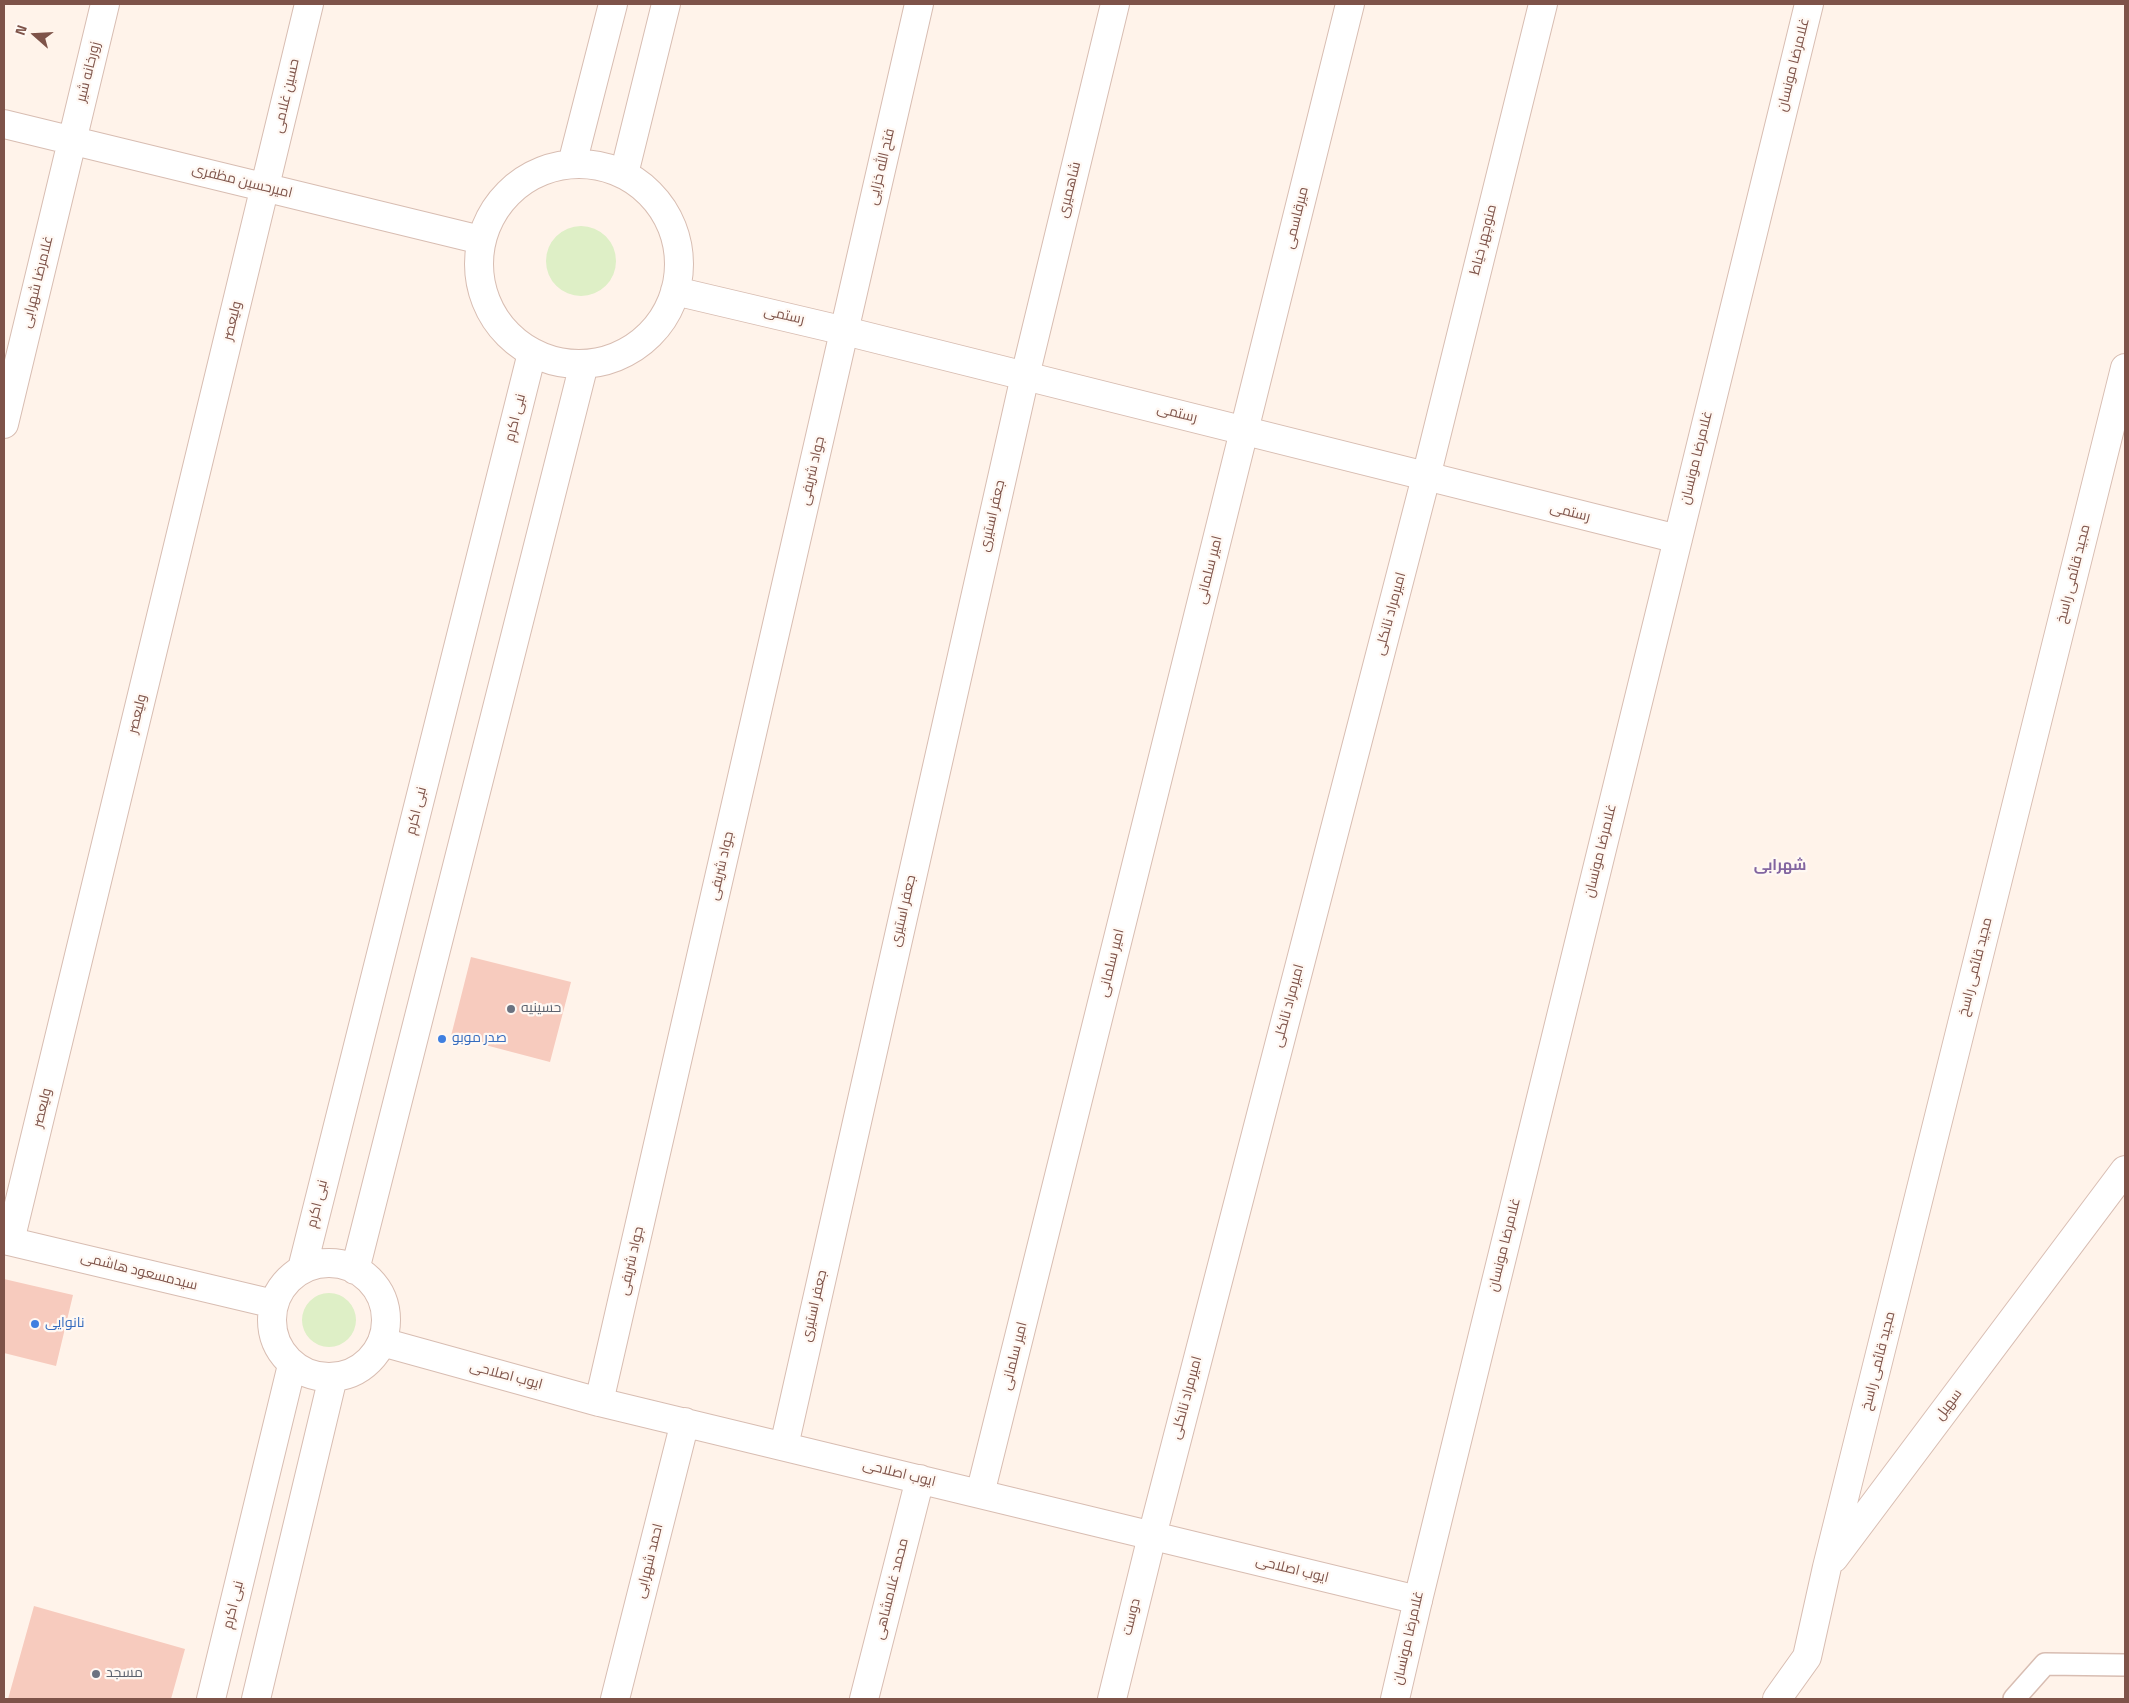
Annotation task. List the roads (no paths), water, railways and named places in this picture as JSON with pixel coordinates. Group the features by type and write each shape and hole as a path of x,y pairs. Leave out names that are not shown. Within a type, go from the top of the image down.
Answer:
{"street":[{"name":"زورخانه شیر","path":"72,140 105,4"},
{"name":"حسین غلامی","path":"265,188 309,4"},
{"path":"572,164 613,4"},
{"path":"624,174 666,4"},
{"name":"فتح الله خزایی","path":"845,331 919,4"},
{"name":"شاهمیری","path":"1025,376 1114,4"},
{"name":"میرقاسمی","path":"1244,432 1350,4"},
{"name":"منوچهر خیاط","path":"1426,477 1543,4"},
{"name":"غلامرضا مونسان","path":"1395,1699 1809,4"},
{"name":"امیرحسین مظفری","path":"4,124 481,240"},
{"name":"غلامرضا شهرابی","path":"4,424 72,140"},
{"path":"572,164 590,164 624,174 651,195 670,223 679,256 675,291 662,320 641,343 614,358 584,364 549,360 532,353 506,333 488,306 479,273 481,240 494,211 515,187 542,171 572,164"},
{"name":"ولیعصر","path":"7,1240 265,188"},
{"name":"رستمی","path":"675,291 845,331 1678,539"},
{"name":"جواد شریفی","path":"600,1402 845,331"},
{"name":"نبی اکرم","path":"302,1269 532,353"},
{"path":"355,1270 584,364"},
{"name":"مجید قائمی راسخ","path":"1827,1567 2125,368"},
{"name":"جعفر استیری","path":"784,1446 1025,376"},
{"name":"امیر سلمانی","path":"980,1494 1244,432"},
{"name":"امیرمراد نانکلی","path":"1152,1536 1426,477"},
{"name":"سهیل","path":"1802,1699 1807,1657 1827,1567 2125,1170"},
{"name":"سیدمسعود هاشمی","path":"7,1240 274,1304"},
{"path":"320,1264 338,1264 355,1270 369,1279 379,1293 385,1308 386,1326 382,1342 374,1356 362,1367 349,1374 319,1377 305,1373 292,1365 282,1353 274,1338 272,1321 274,1304 280,1290 290,1278 302,1269 320,1264"},
{"name":"ایوب اصلاحی","path":"382,1342 600,1402 1418,1600"},
{"name":"نبی اکرم","path":"210,1699 292,1365"},
{"path":"256,1699 333,1377"},
{"name":"احمد شهرابی","path":"615,1699 685,1422"},
{"name":"محمد غلامشاهی","path":"864,1699 920,1480"},
{"name":"دوست","path":"1112,1699 1152,1536"},
{"name":"سهیل","path":"1777,1699 1807,1657"}],"lane":[{"path":"2014,1699 2045,1664 2125,1665"}],"place":[{"name":"حسینیه","path":"511,1009"},
{"name":"صدر موبو","path":"442,1039"},
{"name":"نانوایی","path":"35,1324"},
{"name":"مسجد","path":"96,1674"}],"district":[{"name":"شهرابی","path":"1780,866"}]}
